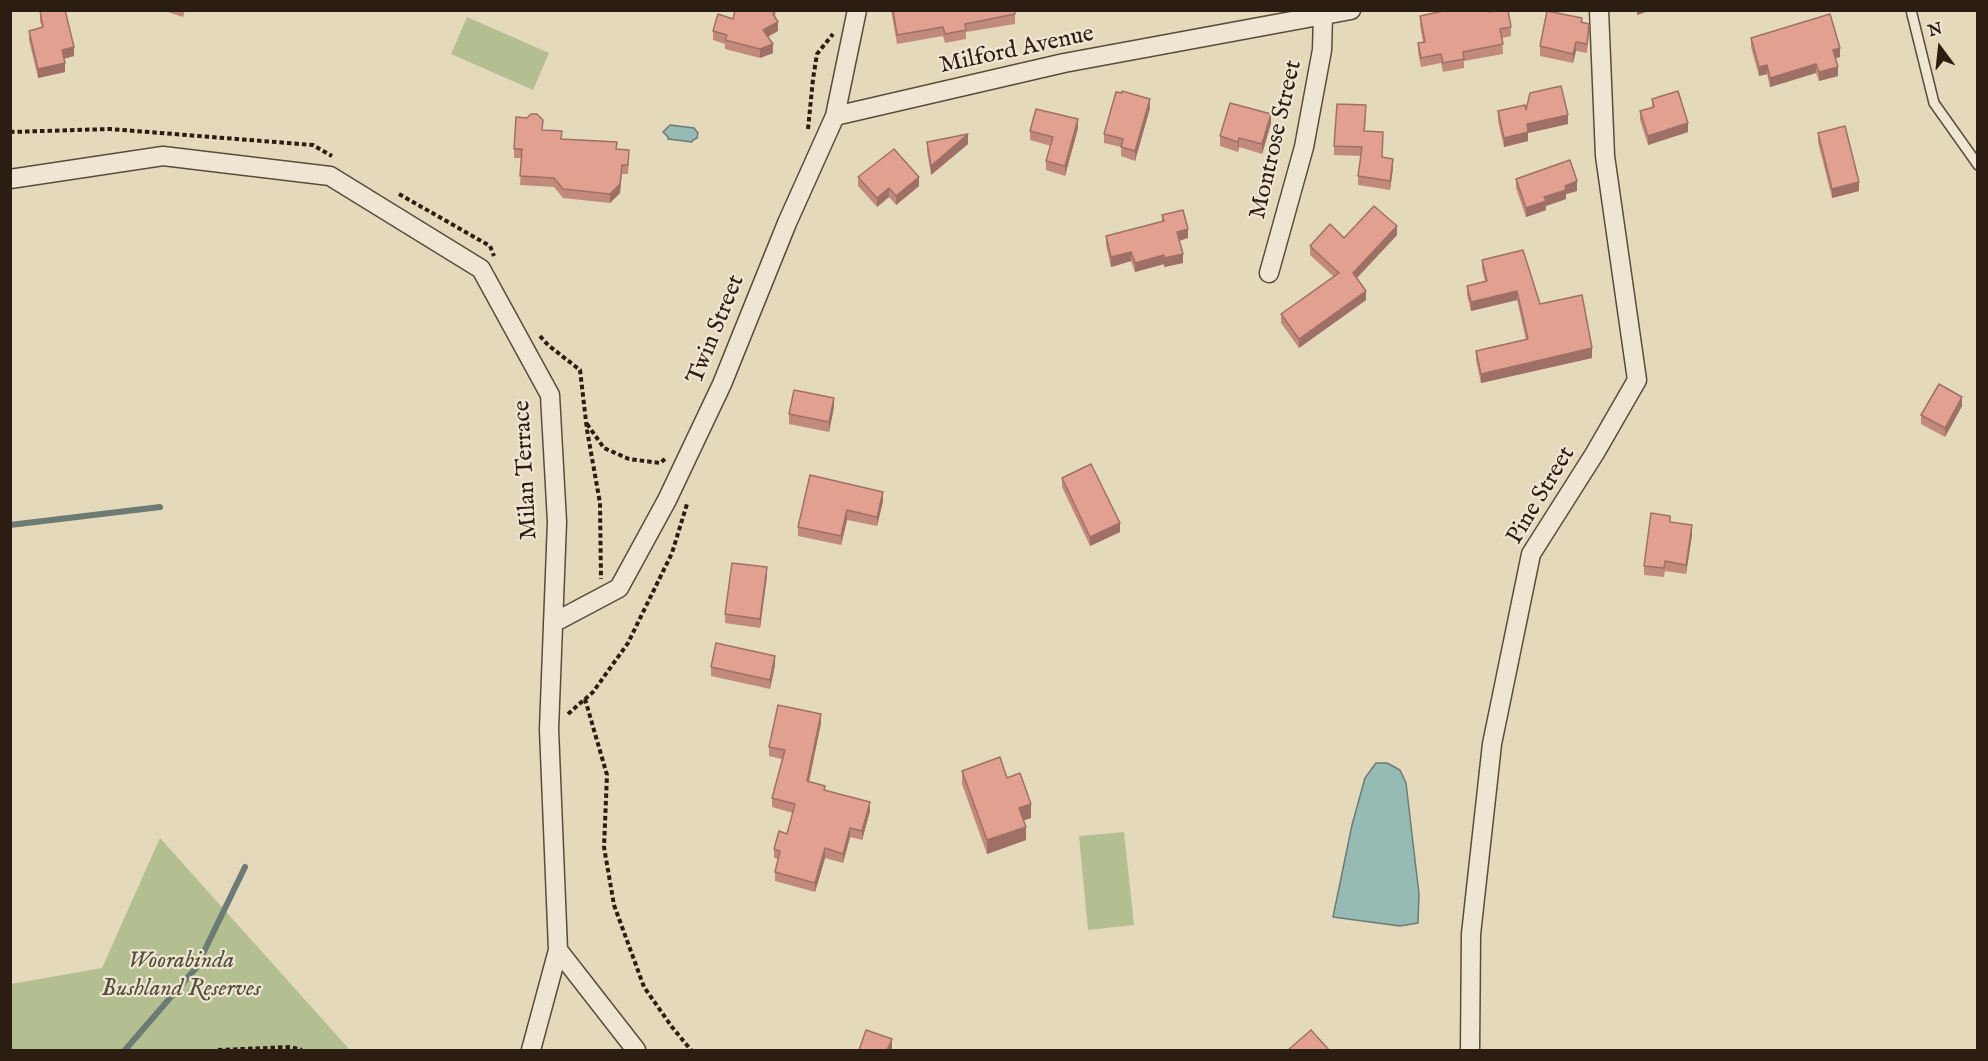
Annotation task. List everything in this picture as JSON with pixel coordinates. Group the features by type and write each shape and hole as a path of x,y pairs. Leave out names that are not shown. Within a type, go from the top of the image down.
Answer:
{"street":[{"name":"Twin Street","path":"553,622 619,588 667,500 722,384 787,223 836,116 856,10"},
{"name":"Milford Avenue","path":"836,116 1064,63 1351,10"},
{"name":"Pine Street","path":"1470,1050 1471,934 1492,744 1531,554 1596,453 1636,380 1605,156 1599,10"},
{"name":"Montrose Street","path":"1269,273 1304,147 1322,50 1323,16"},
{"name":"Milan Terrace","path":"10,179 164,156 330,176 481,269 550,395 557,522 549,729 558,950 531,1050"},
{"path":"558,950 636,1050"}],"lane":[{"path":"1911,10 1934,103 1977,165"}],"path":[{"path":"10,132 122,130 313,145 334,157"},
{"path":"396,193 490,246 494,257"},
{"path":"532,327 548,345 580,370 586,423 600,502 601,597"},
{"path":"586,423 604,448 629,459 660,463 667,457"},
{"path":"549,729 594,692 628,643 672,553 688,500"},
{"path":"585,699 607,775 603,847 614,905 644,987 691,1050"},
{"path":"218,1050 291,1047 302,1050"}],"green space":[{"path":"467,17 549,53 533,90 451,54"},
{"path":"1124,832 1134,925 1088,930 1079,836"},
{"name":"Woorabinda Bushland Reserves","path":"160,838 350,1050 11,1050 11,984 102,968"}],"water":[{"path":"670,125 694,128 698,133 697,138 692,142 668,139 663,132"},
{"path":"1376,763 1387,763 1400,770 1406,783 1419,894 1418,923 1400,926 1333,917 1352,825 1365,778"}],"building":[{"path":"65,10 74,47 62,50 65,63 38,69 29,31 43,27 40,11"},
{"path":"735,10 774,10 773,14 778,22 763,30 773,44 760,49 725,40 727,35 713,31 718,14 733,19"},
{"path":"893,10 1015,10 1015,14 965,24 966,30 945,34 943,27 897,35"},
{"path":"1448,10 1489,10 1489,12 1508,10 1511,27 1500,29 1503,44 1463,52 1464,59 1443,63 1441,54 1421,58 1418,43 1425,42 1420,16"},
{"path":"1547,11 1582,18 1581,22 1589,24 1587,44 1576,42 1573,54 1540,46"},
{"path":"1830,14 1840,48 1833,50 1838,67 1819,72 1816,64 1770,78 1767,65 1759,67 1751,38"},
{"path":"1561,86 1568,115 1527,124 1528,132 1504,138 1498,111 1525,105 1526,110 1530,93"},
{"path":"1122,91 1150,99 1135,151 1121,147 1123,139 1104,134 1116,92 1122,93"},
{"path":"1678,91 1688,123 1648,136 1640,111 1654,107 1652,99"},
{"path":"1230,103 1271,114 1262,144 1239,138 1238,142 1220,136"},
{"path":"1337,104 1366,105 1364,131 1383,132 1382,157 1393,159 1390,181 1358,176 1362,147 1334,146"},
{"path":"1036,109 1078,119 1065,166 1046,161 1053,137 1030,131"},
{"path":"531,114 537,114 543,120 542,130 562,131 561,139 617,142 616,149 629,150 628,165 622,165 620,184 610,194 563,189 554,178 520,176 522,149 514,149 516,117 527,118"},
{"path":"1845,126 1859,182 1832,189 1818,133"},
{"path":"968,134 931,166 927,142"},
{"path":"894,149 919,177 896,196 889,188 877,198 858,177"},
{"path":"1570,160 1577,181 1565,186 1566,190 1544,197 1546,201 1526,208 1516,179"},
{"path":"1374,206 1397,226 1353,273 1366,291 1299,339 1281,314 1339,273 1310,246 1330,224 1344,238"},
{"path":"1183,210 1188,229 1177,232 1183,254 1164,258 1164,255 1135,263 1131,252 1111,257 1106,236 1164,221 1162,215"},
{"path":"1523,250 1540,304 1582,295 1592,348 1481,374 1476,351 1528,339 1517,291 1471,302 1467,286 1487,281 1482,260"},
{"path":"1939,384 1962,397 1945,428 1921,415"},
{"path":"794,390 834,398 829,422 789,414"},
{"path":"1091,464 1120,523 1090,537 1062,478"},
{"path":"810,475 883,492 877,517 847,510 841,536 798,527"},
{"path":"1651,513 1670,516 1670,522 1692,525 1686,565 1665,561 1664,568 1644,566"},
{"path":"732,563 767,567 760,619 725,614"},
{"path":"716,643 775,656 770,680 711,667"},
{"path":"778,705 821,714 807,781 825,786 824,790 870,802 862,831 850,828 843,854 825,848 815,883 775,872 780,851 774,849 779,831 787,834 795,804 772,798 785,750 769,747"},
{"path":"1000,757 1007,778 1020,773 1031,804 1019,808 1026,827 987,840 962,771"},
{"path":"866,1030 892,1039 887,1050 859,1050"},
{"path":"1311,1030 1329,1050 1288,1050"}],"waterway":[{"path":"10,525 160,507"},
{"path":"125,1050 196,968 245,867"}]}
